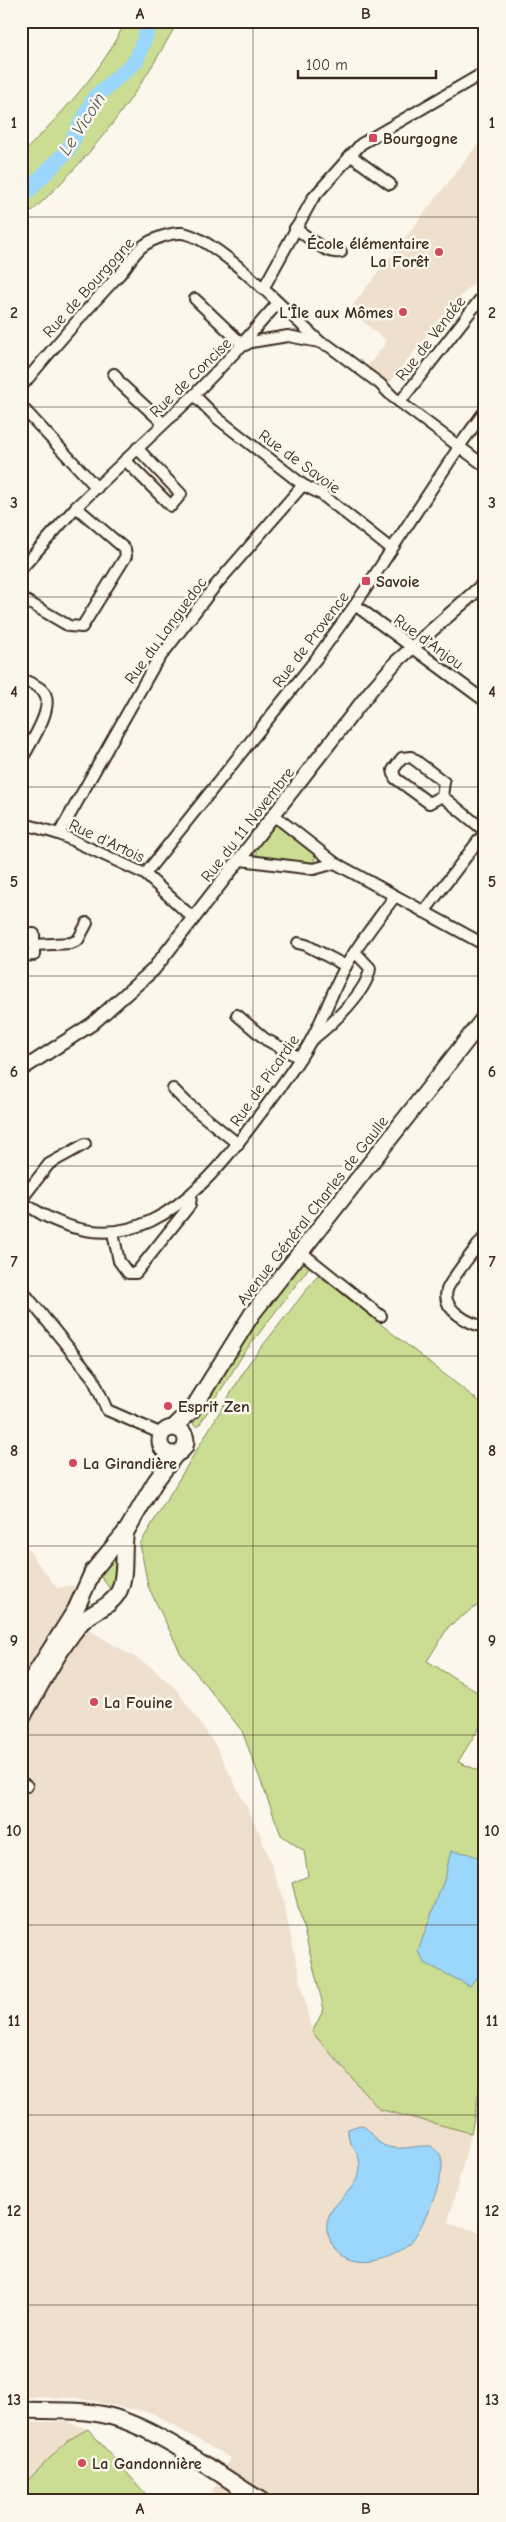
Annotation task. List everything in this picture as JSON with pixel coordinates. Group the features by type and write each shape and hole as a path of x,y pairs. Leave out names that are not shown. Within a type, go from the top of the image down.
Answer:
{"main road":[{"name":"Avenue Général Charles de Gaulle","path":"303,1254 485,1017"},
{"name":"Avenue Général Charles de Gaulle","path":"171,1440 252,1314 398,1146 485,1032"},
{"path":"21,1696 76,1609 92,1572 127,1530 155,1482 171,1440"},
{"path":"21,1720 80,1624 109,1604 118,1592 123,1576 123,1547 127,1530"},
{"path":"21,2410 92,2413 128,2422 154,2434 262,2501"}],"street":[{"path":"263,289 313,198 361,144 428,107 485,72"},
{"path":"350,155 390,184"},
{"path":"295,228 328,250 336,253 340,252"},
{"name":"Rue de Bourgogne","path":"21,387 84,311 121,273 143,246 163,236 182,233 202,240 222,253 319,342"},
{"name":"Rue de Vendée","path":"400,402 485,293"},
{"path":"195,298 240,346 276,304"},
{"name":"Rue de Concise","path":"21,569 76,507 194,395 240,346 251,342 288,336 319,342 329,346 485,466"},
{"path":"114,374 163,423"},
{"name":"Rue de Savoie","path":"194,395 217,418 303,485 321,494 391,549"},
{"path":"21,406 97,488"},
{"name":"Rue de Provence","path":"145,874 355,605 460,445 485,411"},
{"path":"125,460 171,506 181,494 138,448"},
{"name":"Rue du Languedoc","path":"59,834 155,664 214,586 303,485"},
{"path":"21,598 70,626 82,627 126,556 125,549 76,507"},
{"name":"Rue du 11 Novembre","path":"21,1070 92,1024 153,970 241,860 372,689 412,647 485,583"},
{"name":"Rue d'Anjou","path":"355,605 485,701"},
{"path":"21,679 42,689 48,698 47,710 21,760"},
{"path":"411,757 444,782 442,796 429,803 395,778 393,770 402,758 411,757"},
{"path":"424,912 485,831 442,796"},
{"path":"275,816 335,862 485,944"},
{"name":"Rue d'Artois","path":"21,823 59,834 145,874 194,919"},
{"path":"241,860 314,868 335,862"},
{"name":"Rue de Picardie","path":"21,1200 41,1215 67,1226 113,1233 145,1223 191,1196 216,1172 300,1058 311,1041 354,952 395,896"},
{"path":"34,945 71,943 78,940 87,923"},
{"path":"21,934 34,934 34,955 21,956"},
{"path":"298,943 306,945 346,966"},
{"path":"311,1041 337,1018 369,978 370,968 354,952"},
{"path":"237,1015 265,1039 300,1058"},
{"path":"173,1089 187,1103 238,1144"},
{"path":"21,1200 49,1164 85,1144"},
{"name":"Rue de Picardie","path":"113,1233 123,1268 128,1273 136,1273 190,1205 191,1196"},
{"path":"485,1236 447,1291 447,1303 457,1314 472,1325 485,1327"},
{"path":"303,1254 381,1316"},
{"path":"21,1289 93,1378 107,1410 171,1440"}],"shaded area":[{"name":"École élémentaire La Forêt","path":"485,135 485,261 482,274 438,321 389,384 367,367 387,341 349,310"},
{"path":"21,1536 33,1557 57,1588 73,1585 89,1630 153,1668 177,1690 216,1746 260,1834 281,1892 312,2032 379,2109 471,2133 448,2222 485,2234 485,2501 208,2501 230,2458 152,2413 76,2398 21,2397"},
{"path":"21,2422 67,2422 88,2429 68,2440 21,2487"}],"green space":[{"path":"125,21 178,21 145,77 109,128 68,176 21,221 21,155 65,109 93,74 117,38"},
{"path":"274,825 280,826 316,854 314,861 310,864 261,858 257,855 255,848"},
{"path":"305,1263 311,1265 244,1353 198,1427 193,1424 257,1318 300,1265"},
{"path":"318,1275 485,1406 485,1600 449,1626 427,1661 485,1697 485,1718 458,1762 485,1773 485,2062 471,2133 379,2109 312,2032 324,2009 292,1883 308,1876 304,1851 281,1835 242,1731 181,1654 148,1586 140,1544 249,1363"},
{"path":"121,1543 113,1593 96,1570"},
{"name":"La Gandonnière","path":"88,2429 152,2501 21,2501 21,2487 68,2440"}],"water":[{"path":"451,1851 466,1853 485,1860 482,1958 480,1972 470,1986 425,1963 418,1951 444,1880"},
{"path":"360,2125 367,2129 380,2143 388,2147 431,2146 440,2156 442,2165 441,2175 432,2202 414,2238 409,2244 388,2257 365,2262 344,2256 335,2248 329,2237 327,2226 329,2216 354,2184 359,2174 359,2159 349,2139 348,2129"}],"waterway":[{"name":"Le Vicoin","path":"21,198 67,151 95,97 136,61 151,21"}],"place":[{"name":"Bourgogne","path":"373,138"},
{"name":"École élémentaire La Forêt","path":"439,252"},
{"name":"L'Île aux Mômes","path":"403,312"},
{"name":"Savoie","path":"366,581"},
{"name":"Esprit Zen","path":"168,1406"},
{"name":"La Girandière","path":"73,1463"},
{"name":"La Fouine","path":"94,1702"},
{"name":"La Gandonnière","path":"82,2463"}]}
